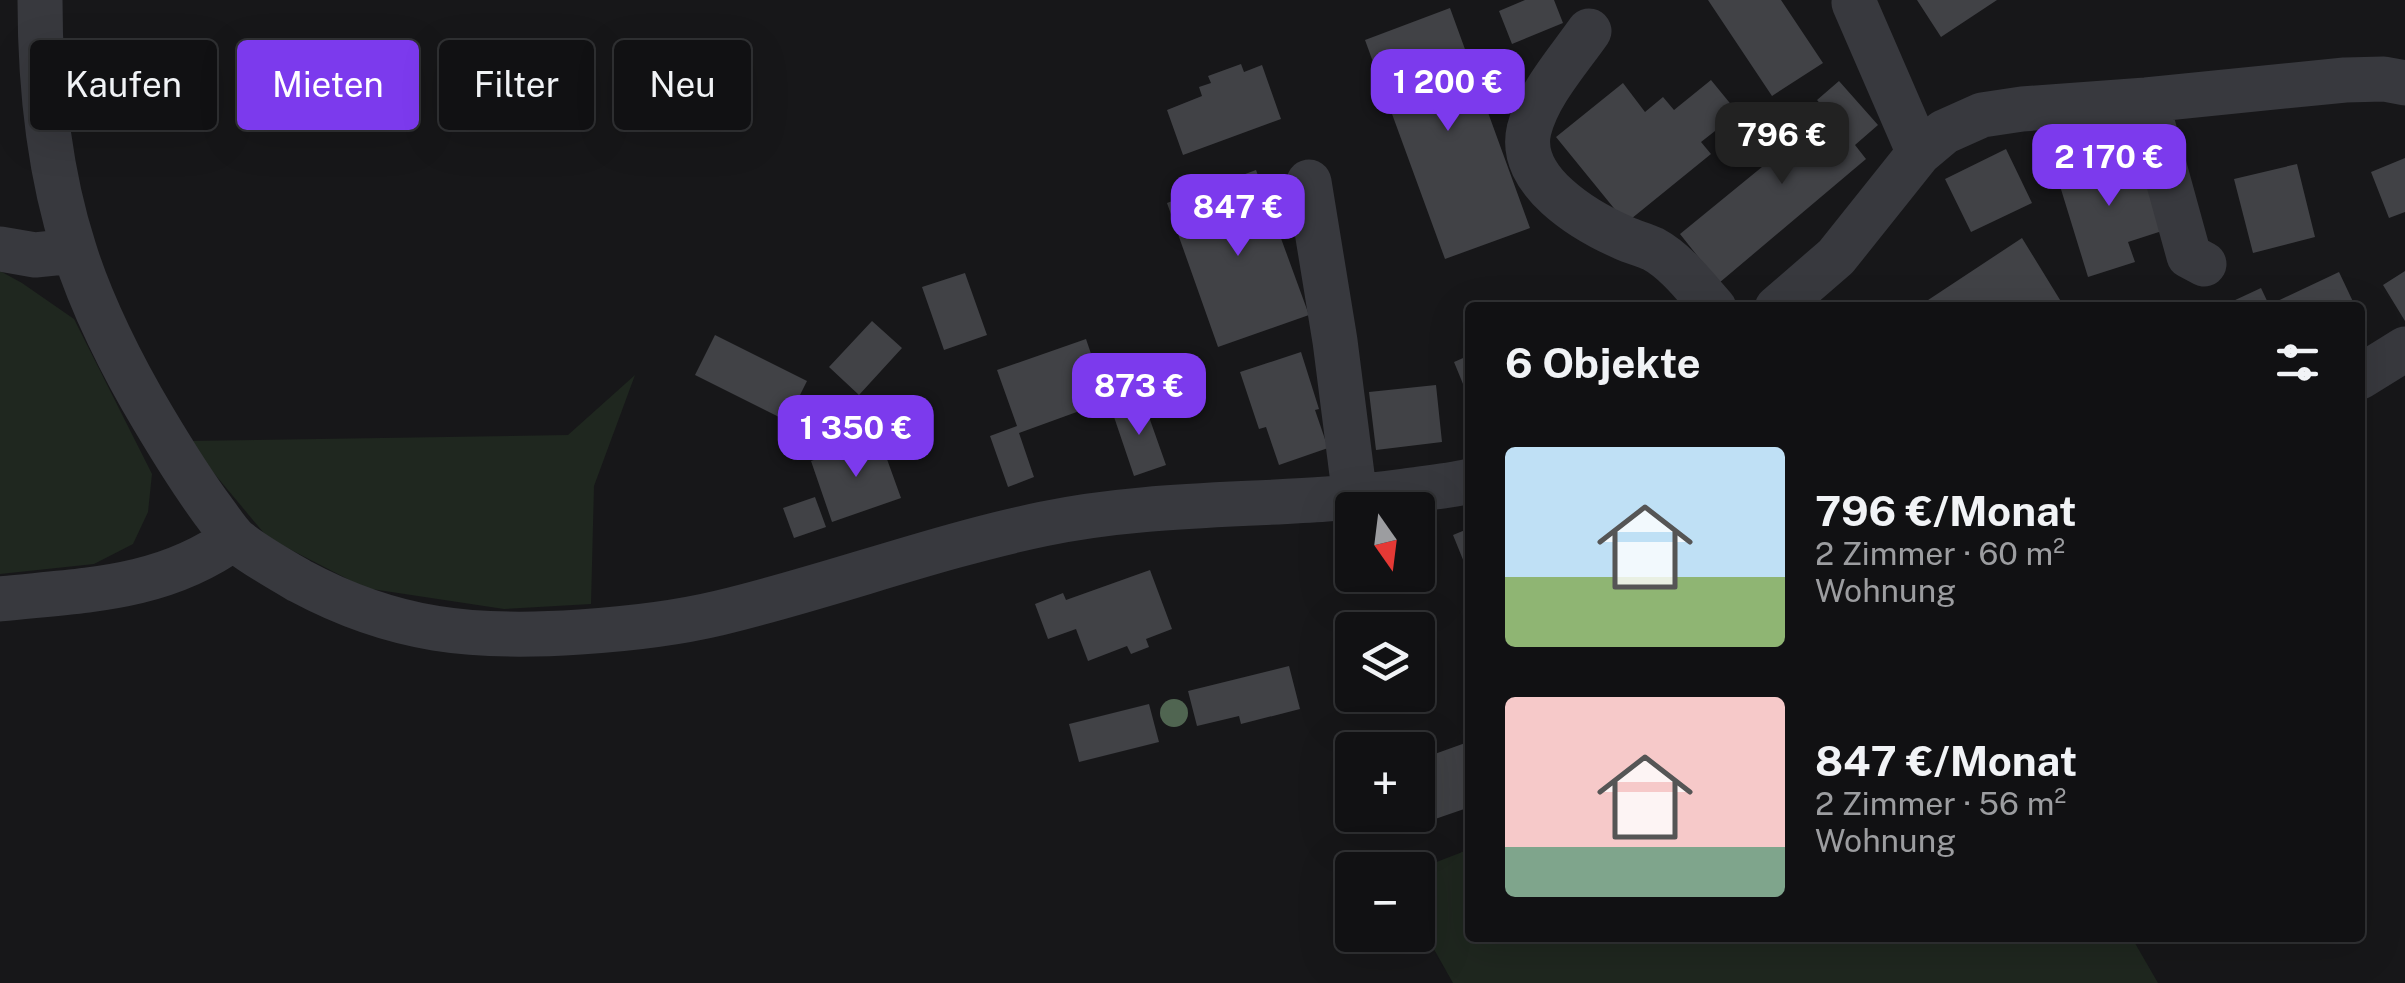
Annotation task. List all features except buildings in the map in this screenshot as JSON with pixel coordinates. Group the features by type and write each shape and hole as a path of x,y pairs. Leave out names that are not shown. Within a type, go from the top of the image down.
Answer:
{"street":[{"path":"40,0 40,63 56,181 74,251 133,385 188,477 234,538 276,568 367,612 416,626 466,634 516,636 617,629 717,614 980,538 1112,512 1335,499"},
{"path":"1855,0 1920,153"},
{"path":"1589,31 1538,107 1529,130 1530,159 1554,195 1597,224 1670,261 1708,302"},
{"path":"1784,302 1836,257 1920,153 1944,132 1982,115 2345,80 2405,83"},
{"path":"2146,100 2189,256 2204,264"},
{"path":"1309,182 1354,492"},
{"path":"0,249 35,255 74,251"},
{"path":"2365,373 2405,349"},
{"path":"1396,492 1465,482"},
{"path":"0,599 125,586 172,572 215,552 234,538"}],"shaded area":[{"path":"0,271 74,319 152,474 148,512 133,544 94,564 0,574"},
{"path":"635,375 594,486 591,604 504,609 365,588 268,538 187,441 568,435"},
{"path":"1465,851 1465,942 2134,942 2158,983 1453,983 1435,951 1435,863"}]}
